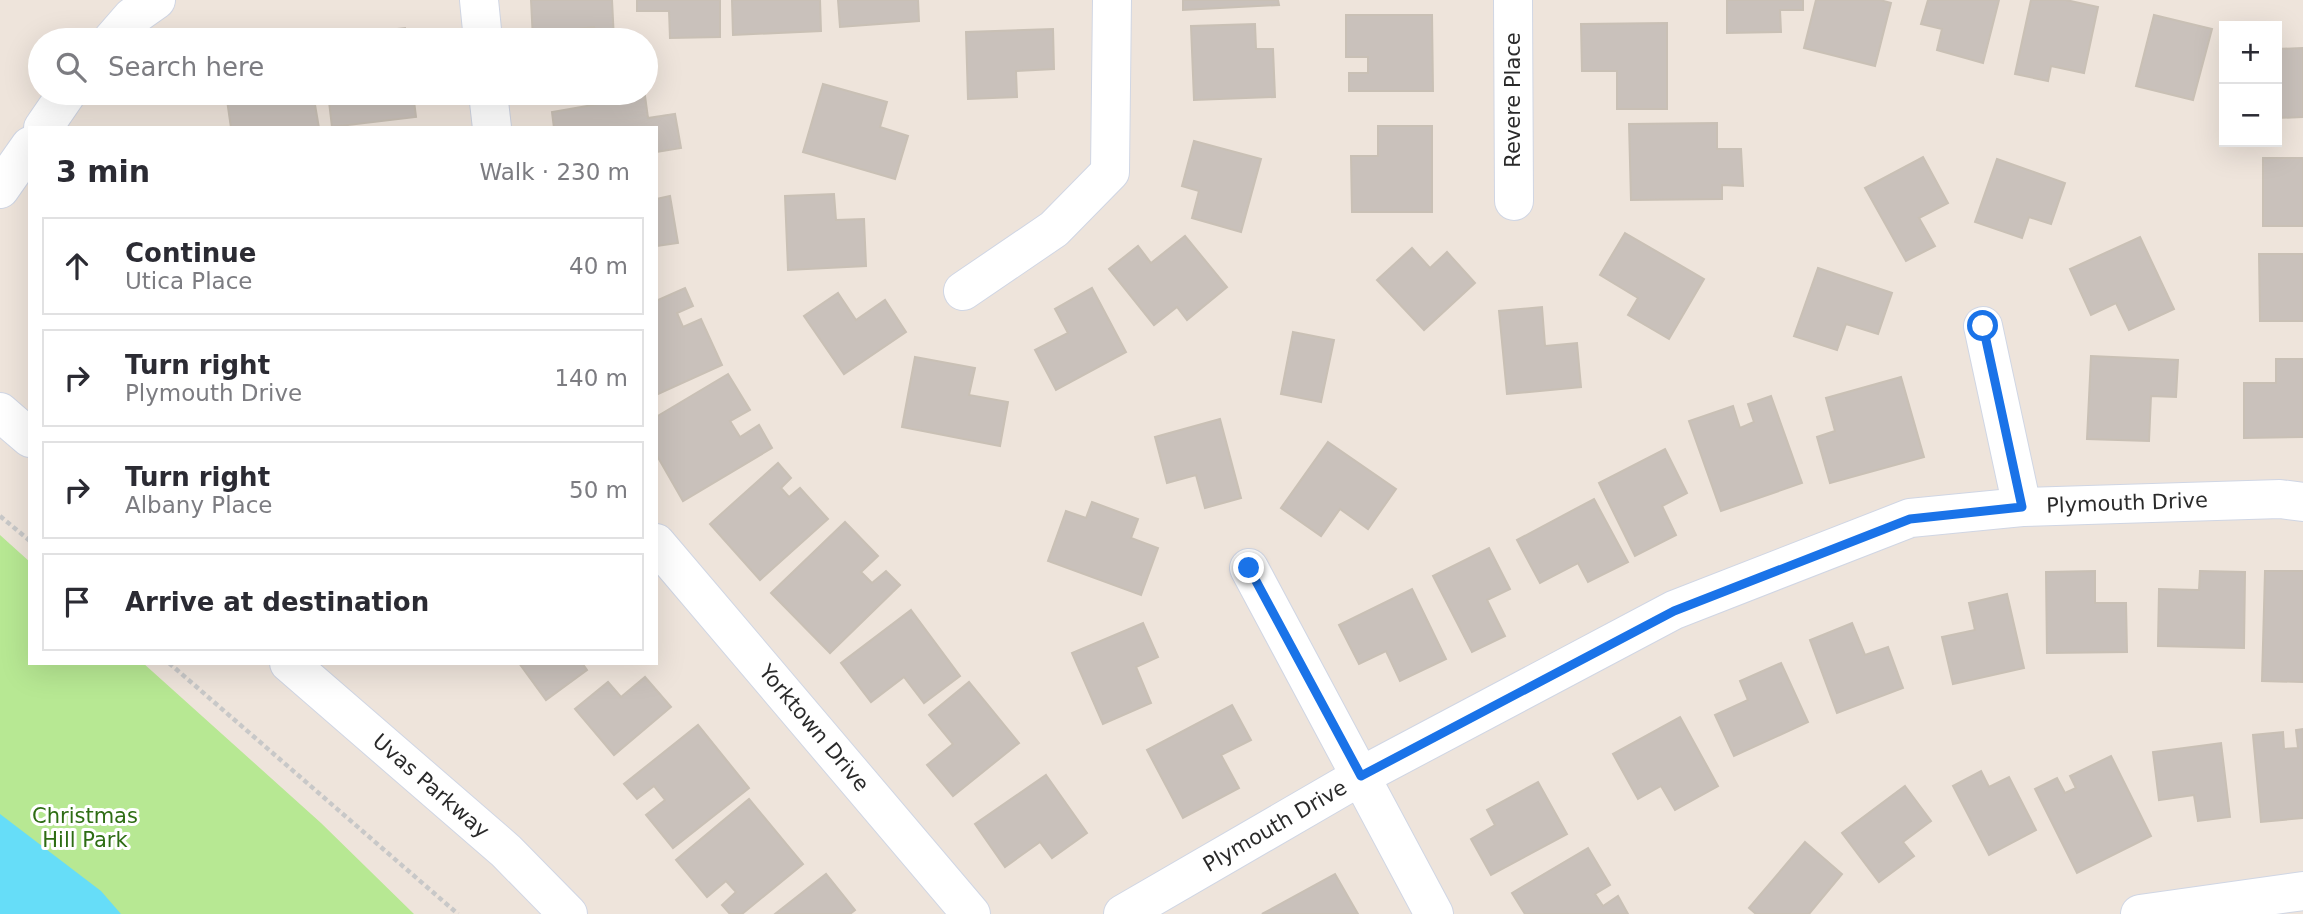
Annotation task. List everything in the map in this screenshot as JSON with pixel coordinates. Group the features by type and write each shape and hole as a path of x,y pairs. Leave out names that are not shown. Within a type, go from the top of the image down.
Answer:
{"street":[{"path":"122,28 132,17 156,0"},
{"path":"480,0 482,28"},
{"path":"963,291 1054,229 1110,172 1112,0"},
{"name":"Revere Place","path":"1513,0 1514,201"},
{"path":"44,126 59,105"},
{"path":"489,105 492,126"},
{"path":"0,189 28,149"},
{"path":"1983,326 2022,507"},
{"path":"0,412 28,436"},
{"name":"Plymouth Drive","path":"1123,914 1361,776 1674,611 1910,519 2022,507 2280,499 2303,502"},
{"name":"Yorktown Drive","path":"658,545 971,914"},
{"path":"1249,568 1434,914"},
{"name":"Uvas Parkway","path":"291,665 506,851 568,914"},
{"path":"2140,914 2303,891"}],"path":[{"path":"0,516 28,539"},
{"path":"171,665 458,914"}],"green space":[{"name":"Christmas Hill Park","path":"0,535 28,560 28,665 145,665 321,823 414,914 0,914"}],"water":[{"path":"0,814 101,891 121,914 0,914"}],"building":[{"path":"531,0 612,0 613,28 532,28"},
{"path":"637,0 720,0 720,37 670,38 669,11 637,11"},
{"path":"732,0 820,0 821,31 733,35"},
{"path":"838,0 918,0 919,21 840,27"},
{"path":"1183,0 1278,0 1279,5 1183,10"},
{"path":"1727,0 1803,0 1803,10 1780,10 1781,32 1727,33"},
{"path":"1816,0 1880,0 1891,3 1875,66 1804,48"},
{"path":"1928,0 1999,0 1983,63 1937,50 1942,29 1921,24"},
{"path":"2031,0 2066,0 2098,7 2084,73 2051,66 2048,81 2015,74"},
{"path":"1346,15 1432,15 1433,91 1349,91 1349,73 1368,73 1368,57 1346,57"},
{"path":"2154,15 2212,29 2193,100 2136,86"},
{"path":"1667,23 1667,109 1617,109 1617,71 1582,71 1581,24"},
{"path":"1255,24 1256,49 1273,49 1275,97 1194,100 1191,26"},
{"path":"1053,29 1054,69 1016,71 1017,97 968,99 966,32"},
{"path":"2303,48 2303,117 2282,118 2282,49"},
{"path":"823,84 887,102 880,127 908,136 895,179 803,152"},
{"path":"228,105 315,105 319,126 231,126"},
{"path":"329,105 414,105 416,117 332,126"},
{"path":"593,105 646,105 648,118 675,114 681,148 658,152 658,126 554,126 552,112"},
{"path":"1717,123 1717,149 1741,149 1743,186 1722,185 1722,199 1631,200 1629,124"},
{"path":"1378,126 1432,126 1432,212 1352,212 1351,156 1378,156"},
{"path":"1194,141 1261,159 1241,232 1192,218 1199,191 1182,186"},
{"path":"1923,157 1948,203 1919,218 1935,246 1906,261 1865,188"},
{"path":"2263,158 2303,158 2303,226 2263,226"},
{"path":"1997,159 2065,183 2051,224 2029,217 2022,238 1975,222"},
{"path":"834,194 836,220 864,219 866,266 788,270 785,196"},
{"path":"670,196 678,243 658,246 658,199"},
{"path":"1625,233 1704,279 1669,339 1628,315 1638,298 1600,275"},
{"path":"1185,236 1227,287 1187,320 1177,307 1154,325 1109,269 1138,246 1151,263"},
{"path":"2140,237 2174,309 2129,330 2116,303 2091,315 2070,269"},
{"path":"1412,248 1430,268 1447,252 1475,283 1424,330 1377,280"},
{"path":"2259,254 2303,254 2303,321 2260,321"},
{"path":"1818,268 1892,293 1878,334 1846,324 1837,350 1794,336"},
{"path":"685,288 693,306 677,313 683,327 701,319 722,365 658,394 658,300"},
{"path":"1092,288 1126,352 1056,390 1035,350 1068,333 1055,309"},
{"path":"838,293 856,320 885,300 906,332 844,374 804,316"},
{"path":"1542,307 1545,346 1577,343 1581,387 1507,394 1499,311"},
{"path":"1293,332 1334,340 1321,402 1281,394"},
{"path":"2091,356 2178,360 2176,397 2151,396 2149,441 2087,439"},
{"path":"915,357 975,368 969,395 1008,402 1000,446 902,427"},
{"path":"2276,359 2303,359 2303,437 2244,438 2244,383 2276,383"},
{"path":"728,374 750,410 730,421 740,437 759,425 772,448 683,501 658,457 658,416"},
{"path":"1901,377 1924,457 1830,483 1817,437 1835,431 1826,398"},
{"path":"1771,396 1802,483 1721,511 1689,421 1733,406 1740,428 1754,422 1748,404"},
{"path":"1220,419 1241,498 1205,508 1196,475 1167,483 1155,437"},
{"path":"1328,442 1396,489 1368,529 1340,509 1321,536 1281,508"},
{"path":"1665,449 1687,493 1662,506 1676,535 1635,556 1599,483"},
{"path":"778,463 791,478 781,488 789,497 800,488 828,519 760,580 710,524"},
{"path":"1594,499 1628,562 1588,582 1578,563 1540,583 1517,540"},
{"path":"1092,502 1138,519 1131,538 1158,548 1141,595 1048,561 1066,511 1086,518"},
{"path":"845,522 878,556 861,572 872,583 886,571 900,585 830,653 771,593"},
{"path":"1489,548 1510,589 1487,600 1505,636 1472,652 1433,576"},
{"path":"2095,571 2095,603 2126,603 2127,652 2047,653 2046,572"},
{"path":"2200,571 2245,572 2244,648 2158,646 2159,589 2199,590"},
{"path":"2265,571 2303,571 2303,682 2262,681"},
{"path":"1412,589 1446,659 1400,681 1386,651 1359,664 1339,625"},
{"path":"2007,594 2024,668 1953,684 1942,637 1975,630 1969,603"},
{"path":"911,610 960,676 924,703 904,677 871,702 841,663"},
{"path":"1143,623 1158,657 1136,667 1151,703 1103,724 1072,653"},
{"path":"1852,623 1865,655 1888,647 1903,688 1837,713 1810,640"},
{"path":"1781,663 1808,722 1734,756 1715,715 1748,700 1740,681"},
{"path":"520,665 583,665 587,670 546,700"},
{"path":"645,677 671,707 614,755 575,709 608,682 621,697"},
{"path":"969,682 1019,743 953,796 927,765 953,744 929,715"},
{"path":"1232,705 1251,740 1221,755 1239,788 1183,818 1147,750"},
{"path":"1680,717 1718,786 1675,810 1661,786 1638,799 1613,754"},
{"path":"698,725 749,788 673,848 646,815 665,800 654,786 637,799 624,784"},
{"path":"2303,729 2303,818 2261,822 2253,735 2283,732 2284,749 2298,748 2296,730"},
{"path":"2221,743 2230,817 2198,821 2194,795 2159,800 2153,752"},
{"path":"2111,756 2151,836 2077,873 2035,789 2057,778 2065,793 2076,788 2070,776"},
{"path":"1981,771 1989,787 2009,777 2036,830 1989,855 1953,786"},
{"path":"1046,775 1087,833 1052,858 1040,842 1005,867 975,824"},
{"path":"1538,782 1567,834 1491,875 1471,839 1495,825 1487,810"},
{"path":"1905,786 1931,821 1903,842 1914,856 1879,882 1842,833"},
{"path":"749,799 803,864 742,914 730,914 722,905 736,892 726,881 707,897 676,860"},
{"path":"1805,842 1842,874 1809,914 1756,914 1749,908"},
{"path":"1588,848 1610,885 1595,894 1603,906 1618,896 1628,914 1525,914 1512,893"},
{"path":"826,874 855,910 850,914 775,914"},
{"path":"1335,874 1358,914 1262,914"}],"route":[{"path":"1249,568 1361,776 1674,611 1910,519 2022,507 1983,326"}]}
